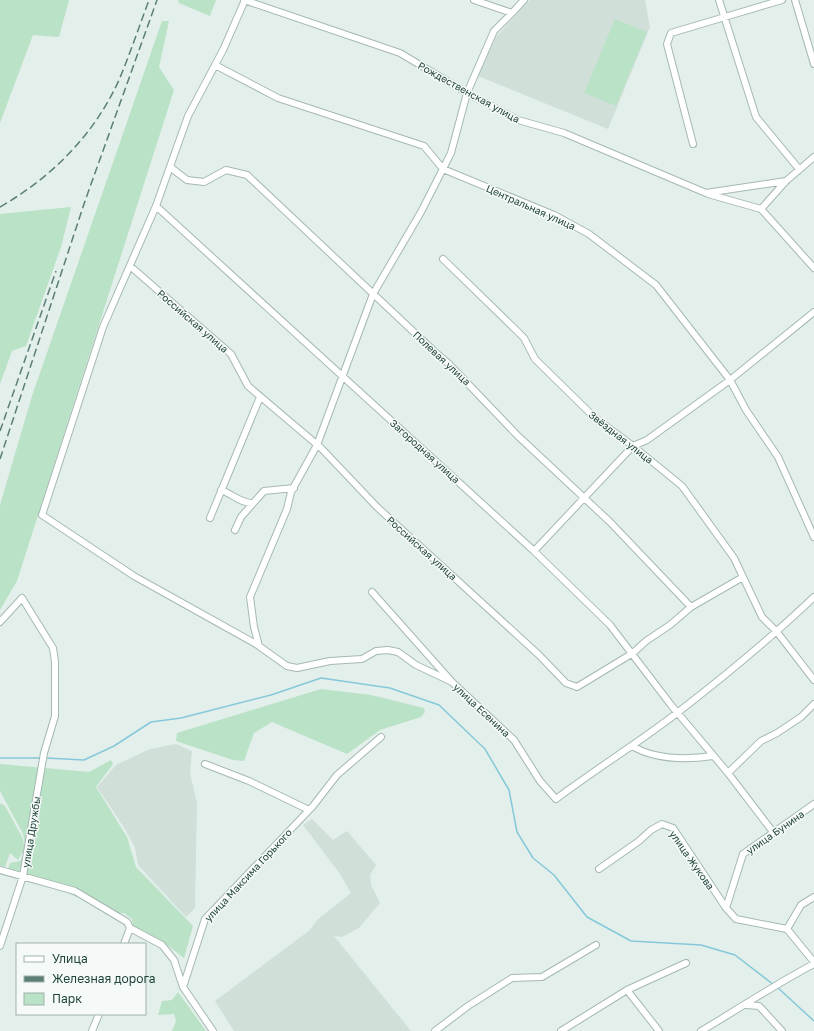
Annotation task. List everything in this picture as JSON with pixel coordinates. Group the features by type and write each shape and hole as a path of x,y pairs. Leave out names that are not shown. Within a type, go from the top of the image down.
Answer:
{"street":[{"path":"245,0 215,65 188,116 156,206 103,327 42,515 134,576 259,646 287,666 297,668 330,661 362,659 376,652 388,650 398,652 416,665 452,682"},
{"name":"Рождественская улица","path":"245,0 400,53 467,93 518,120 564,133 706,193 761,209"},
{"path":"474,0 512,13"},
{"path":"259,646 254,627 250,597 294,488 317,445 373,294 451,153 467,93 494,31 524,0"},
{"path":"718,0 756,117 799,169"},
{"path":"693,144 667,44 670,33 782,0"},
{"path":"795,0 814,64"},
{"name":"Центральная улица","path":"215,65 278,98 424,146 443,169 554,215 589,234 656,285 730,380 746,410 778,457 814,537"},
{"path":"814,157 786,181 761,209 814,268"},
{"name":"Полевая улица","path":"170,167 187,180 204,182 226,170 247,175 434,352 450,364 518,436 610,522 690,607"},
{"path":"706,193 786,181"},
{"name":"Загородная улица","path":"156,206 534,551 610,625 678,713"},
{"name":"Звёздная улица","path":"443,259 520,335 535,359 585,409 605,427 633,446 682,486 734,558 762,617 777,632"},
{"name":"Российская улица","path":"130,266 231,354 248,386 317,445 377,507 539,655 566,683 577,687 633,653 646,641 670,625 690,607 743,578"},
{"path":"534,551 633,446 647,440 730,380 814,312"},
{"path":"210,518 260,397"},
{"path":"235,530 241,517 264,491 294,488"},
{"path":"221,490 233,494 245,504 253,503"},
{"name":"улица Есенина","path":"372,592 452,682 514,740 540,781 556,799 678,713 777,632 814,597"},
{"name":"улица Дружбы","path":"0,622 22,598 53,648 55,662 55,716 44,753 23,876 0,870"},
{"path":"777,632 814,680"},
{"path":"728,773 761,741 777,733 801,717 814,704"},
{"path":"678,713 728,773 773,832"},
{"name":"улица Максима Горького","path":"183,987 205,919 309,810 337,775 381,737"},
{"path":"632,746 643,752 667,758 700,758 713,756"},
{"path":"205,764 255,784 309,810"},
{"name":"улица Бунина","path":"726,908 743,854 814,804"},
{"name":"улица Жукова","path":"599,869 639,841 651,830 662,824 673,828 726,908 736,919 787,928"},
{"path":"0,946 23,876 75,891 127,922 130,928 162,945 174,960 183,987 214,1031"},
{"path":"701,1031 814,963 787,928 801,905 814,897"},
{"path":"124,943 130,928"},
{"path":"435,1031 468,1006 512,978 542,977 596,945"},
{"path":"561,1031 627,990 686,963"},
{"path":"627,990 659,1031"},
{"path":"746,1005 759,1006 782,1031"},
{"path":"92,1031 99,1015"}],"shaded area":[{"path":"530,0 645,0 650,27 608,129 478,76 496,37"},
{"path":"176,744 192,751 190,773 197,803 195,908 186,917 138,865 135,848 125,829 97,787 116,765 150,749"},
{"path":"312,819 333,840 347,831 376,865 370,875 371,885 380,903 359,928 342,937 334,936 411,1031 234,1031 215,1001 310,930 317,920 351,893 340,874 303,825"}],"green space":[{"path":"0,0 69,0 59,37 33,35 0,123"},
{"path":"178,0 216,0 210,16 179,3"},
{"path":"615,19 647,32 616,106 584,93"},
{"path":"162,21 169,21 159,67 174,90 17,581 0,610 0,505 32,396"},
{"path":"71,207 61,247 26,346 12,351 0,384 0,214"},
{"path":"321,689 371,695 424,708 425,712 421,717 380,730 347,754 272,722 254,733 244,761 233,760 176,741 177,733"},
{"path":"111,760 113,764 96,787 127,837 136,867 193,926 184,958 162,941 133,927 132,919 124,913 118,913 8,869 10,863 20,861 26,850 23,834 0,791 0,764 89,772"},
{"path":"0,803 5,806 22,837 25,848 18,860 10,853 5,867 0,866"},
{"path":"178,992 206,1031 172,1031 176,1021 174,1014 158,1015 162,1001 172,1000"}],"waterway":[{"path":"46,758 84,760 114,746 151,722 181,718 271,695 321,678 390,688 439,705 485,749 509,790 517,832 533,858 554,875 587,917 631,941 701,945 735,955 774,985"},
{"path":"0,758 42,758"},
{"path":"777,987 814,1021"}],"railway":[{"path":"0,207 19,195 54,168 70,153 97,119 119,80 149,0"},
{"path":"0,459 85,201 157,0"},
{"path":"0,431 56,271"}]}
